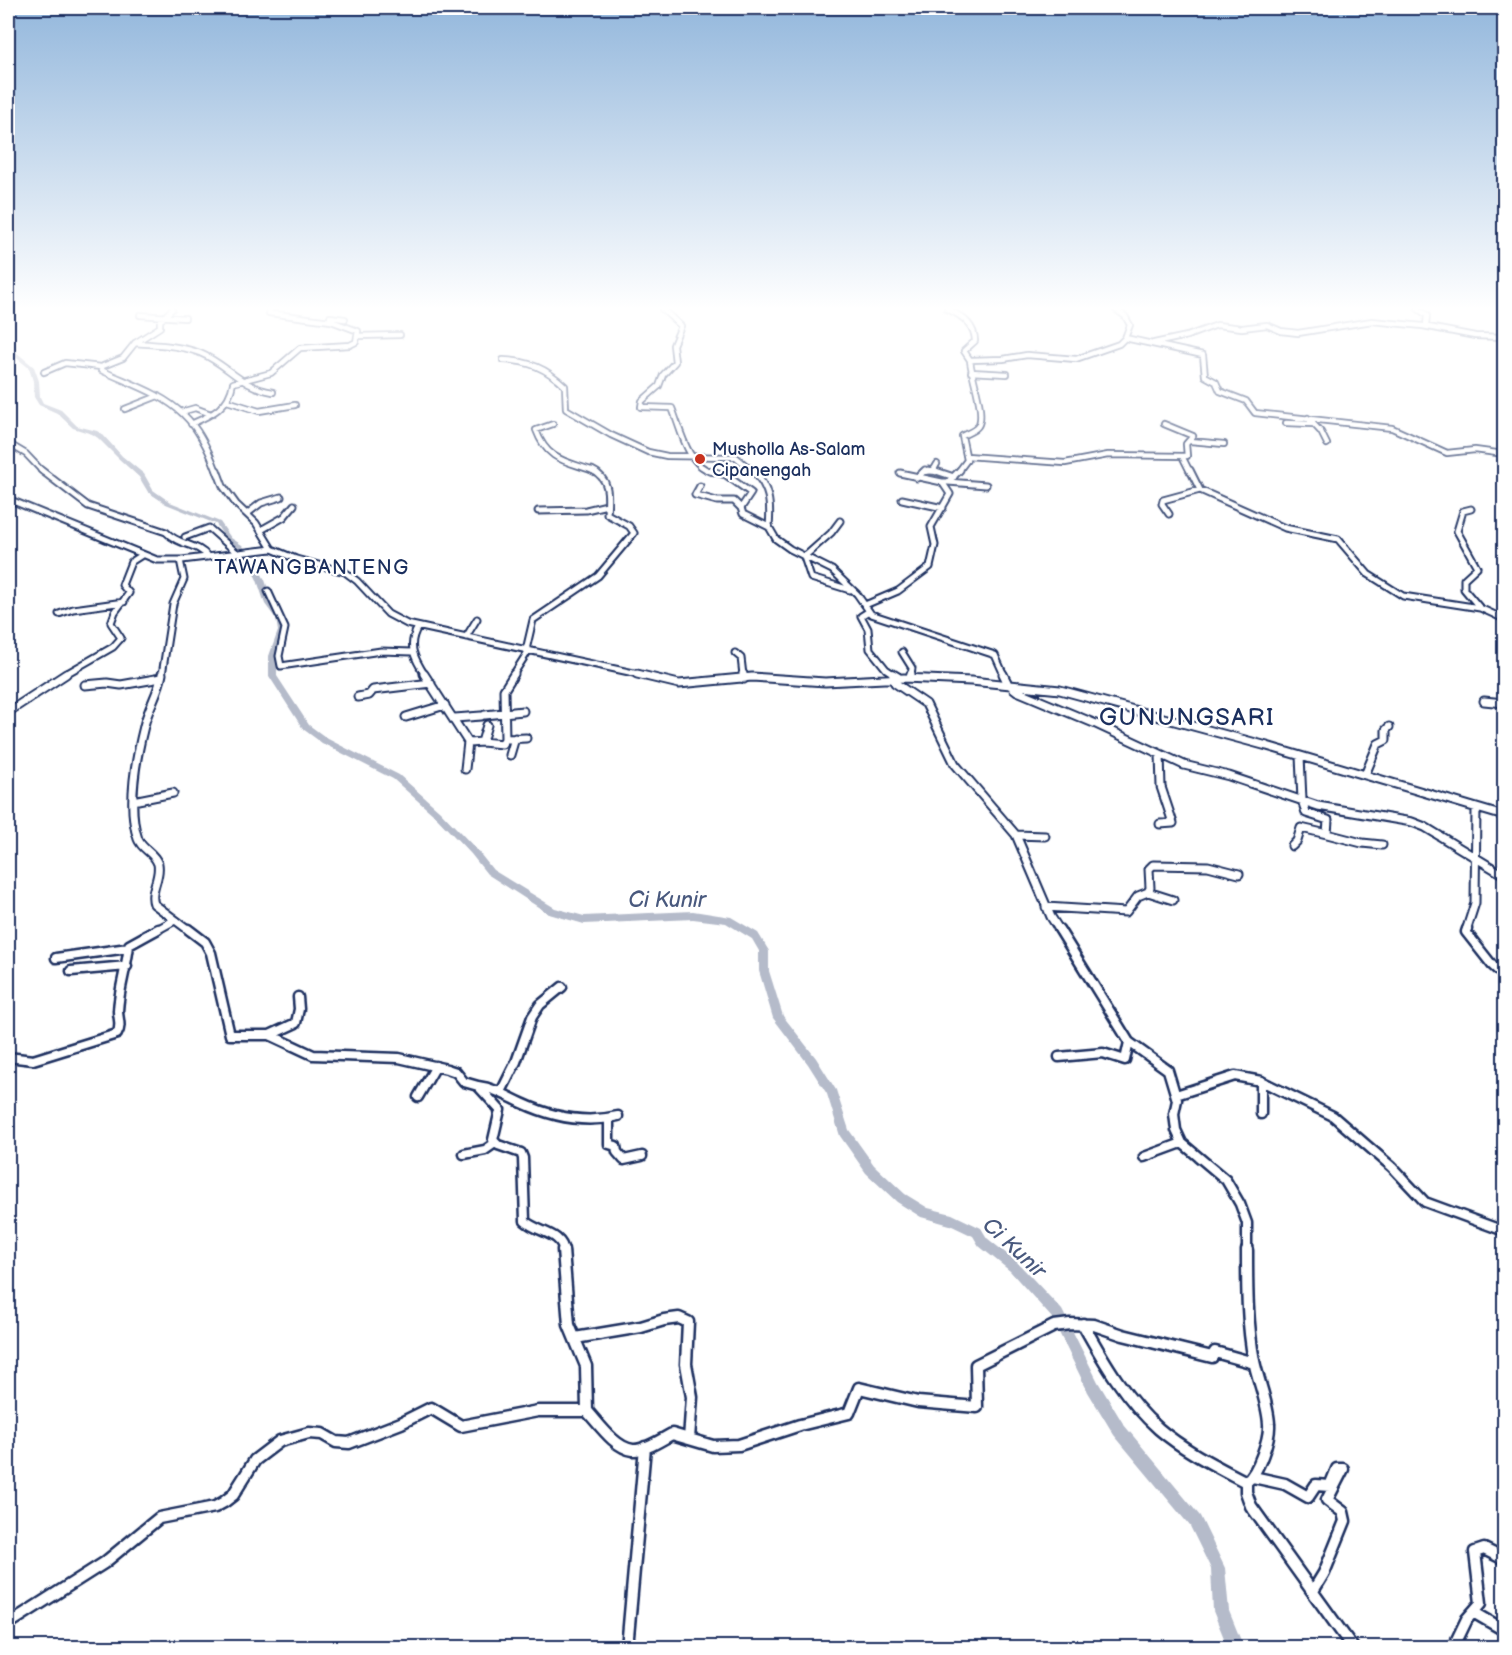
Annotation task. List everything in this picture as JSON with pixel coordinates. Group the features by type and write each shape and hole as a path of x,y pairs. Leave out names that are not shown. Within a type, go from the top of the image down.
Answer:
{"street":[{"path":"136,386 158,396 181,412 210,454 223,486 236,504 248,513 272,549"},
{"path":"190,423 211,414 227,401 232,395 232,386"},
{"path":"249,386 273,392"},
{"path":"565,386 566,409 592,425 651,454 736,457 762,480 770,491 769,527 776,539 804,557 832,570 875,616 995,656 1017,691 1096,724 1184,765 1229,776 1333,809 1412,822 1425,827 1504,875"},
{"path":"658,386 648,394 640,406 672,408 690,456 705,470 726,475 751,493 741,508"},
{"path":"945,482 954,477 967,460 962,436 976,429 980,423 976,386"},
{"path":"1218,386 1220,391 1246,400 1255,413 1396,429 1449,453 1475,450 1504,454"},
{"path":"125,409 158,396"},
{"path":"227,401 260,411 295,405"},
{"path":"181,412 195,408 211,414"},
{"path":"1308,418 1321,432 1327,444"},
{"path":"1286,423 1313,424"},
{"path":"469,742 502,744 505,739 504,690 528,650 529,627 534,620 598,576 634,536 633,529 609,516 606,482 602,476 594,471 564,462 538,436 537,429 553,424"},
{"path":"967,456 1059,463 1108,455 1182,458 1188,455 1186,444 1193,438 1191,435 1164,424"},
{"path":"1190,441 1224,444"},
{"path":"11,445 26,454 42,471 88,506 166,532 174,541 203,550 208,557"},
{"path":"1182,458 1200,490 1285,528 1338,539 1368,574 1406,597 1480,608 1504,620"},
{"path":"933,471 937,464"},
{"path":"917,478 925,470 954,477"},
{"path":"900,473 945,482 986,485"},
{"path":"896,678 870,649 868,629 861,616 867,608 898,591 930,567 935,545 931,527 950,494 945,482"},
{"path":"700,486 695,495 717,501 734,501 746,517 769,527"},
{"path":"1169,514 1162,504 1163,500 1200,490"},
{"path":"248,513 261,503 281,497"},
{"path":"902,499 943,508"},
{"path":"8,500 141,555 164,562 272,549 289,557 350,574 388,614 397,620 418,627 606,666 668,683 700,684 764,677 825,682 911,678 1012,685 1075,693 1504,816"},
{"path":"261,530 284,517 294,505"},
{"path":"537,511 586,510 607,505"},
{"path":"1471,509 1463,511 1457,531 1477,567 1464,579 1464,589 1480,608"},
{"path":"804,557 824,540 840,521"},
{"path":"185,537 209,528 237,552"},
{"path":"8,712 50,683 113,647 121,638 111,623 115,612 124,602 129,591 122,586 122,582 131,562 141,555"},
{"path":"804,557 811,578 855,592"},
{"path":"180,560 184,579 173,604 155,702 144,725 133,801 135,828 141,845 157,861 159,879 152,899 154,904 205,942 211,953 230,1035 270,1035 313,1055 399,1058 436,1066 456,1072 464,1082 488,1087 528,1106 562,1116 576,1119 613,1118 609,1144 616,1146 617,1152 624,1160 642,1156"},
{"path":"268,591 285,628 279,656 281,666 381,651 412,652"},
{"path":"59,614 73,609 124,602"},
{"path":"466,637 477,619"},
{"path":"418,627 411,641 412,652 423,674 455,718 469,742 465,769"},
{"path":"902,652 912,668 911,678"},
{"path":"735,653 741,658 744,679"},
{"path":"85,685 107,683 122,685 161,678"},
{"path":"896,678 895,683 926,704 955,764 1016,835 1046,907 1071,952 1129,1042 1168,1070 1176,1095 1174,1114 1176,1130 1182,1143 1226,1180 1240,1204 1247,1223 1247,1312 1254,1363 1269,1424 1265,1445 1246,1492 1251,1506 1353,1647"},
{"path":"358,697 369,695 373,690 431,683"},
{"path":"1484,701 1504,703"},
{"path":"406,717 445,705"},
{"path":"455,718 523,711"},
{"path":"482,742 487,725"},
{"path":"1365,775 1378,744 1386,740 1386,730 1389,727"},
{"path":"510,755 515,738"},
{"path":"505,739 526,738"},
{"path":"1160,754 1161,789 1173,823 1160,824"},
{"path":"1300,756 1302,800 1306,813 1329,820 1327,834"},
{"path":"133,801 173,793"},
{"path":"1476,808 1475,903 1466,928 1467,935 1504,976"},
{"path":"1292,846 1301,828 1362,843 1382,845"},
{"path":"1016,835 1045,836"},
{"path":"1148,892 1150,888 1149,869 1153,865 1208,867 1239,874"},
{"path":"1046,907 1126,912 1138,896 1148,892 1173,900"},
{"path":"8,1057 33,1060 117,1034 120,1029 118,1013 128,948 132,942 175,920"},
{"path":"57,958 128,948"},
{"path":"71,971 127,966"},
{"path":"501,1092 516,1062 532,1017 540,1005 562,987"},
{"path":"270,1035 297,1022 298,997"},
{"path":"1059,1057 1103,1053 1125,1060 1129,1042"},
{"path":"418,1097 436,1066"},
{"path":"1176,1095 1235,1076 1261,1081 1333,1116 1392,1167 1425,1202 1504,1231"},
{"path":"1261,1081 1261,1114"},
{"path":"478,1086 500,1110 493,1140 495,1143"},
{"path":"464,1154 485,1150 495,1143"},
{"path":"495,1143 521,1153 523,1158 525,1221 536,1230 560,1238 563,1244 569,1325 586,1366 587,1411 623,1447 632,1450 645,1447 672,1434 714,1446 742,1445 767,1439 812,1421 840,1417 849,1413 859,1388 918,1402 977,1407 976,1365 1054,1326 1094,1324 1123,1335 1212,1357 1215,1352 1254,1363"},
{"path":"1144,1157 1182,1143"},
{"path":"575,1338 641,1327 664,1320 679,1318 688,1322 686,1364 692,1397 689,1439"},
{"path":"1083,1324 1115,1377 1137,1406 1160,1429 1185,1447 1250,1480 1285,1484 1308,1497 1316,1485 1330,1486 1337,1468 1343,1469 1327,1500 1343,1512 1345,1521 1324,1573 1313,1592"},
{"path":"8,1624 68,1584 105,1563 159,1518 224,1502 233,1494 255,1460 280,1441 297,1434 322,1434 336,1442 349,1443 401,1424 432,1408 440,1411 453,1424 461,1426 474,1425 507,1415 538,1411 587,1411"},
{"path":"627,1647 645,1447"},
{"path":"1456,1646 1473,1612 1479,1607 1481,1598 1475,1552 1484,1549 1504,1559"},
{"path":"1473,1612 1504,1630"}],"waterway":[{"name":"Ci Kunir","path":"36,386 37,397 41,404 59,411 75,427 101,436 141,475 150,491 168,503 218,523 228,539 240,546 250,558 269,604 280,619 282,631 273,656 273,676 306,727 325,741 396,777 437,813 490,872 552,911 584,920 693,915 728,920 755,936 764,951 764,971 778,1018 812,1061 832,1093 844,1132 870,1169 901,1198 925,1213 952,1220 977,1232 983,1242 1014,1267 1057,1314 1093,1387 1119,1430 1195,1521 1218,1568 1221,1611 1236,1648"}],"place":[{"name":"Musholla As-Salam Cipanengah","path":"700,459"}],"district":[{"name":"TAWANGBANTENG","path":"312,567"},
{"name":"GUNUNGSARI","path":"1187,717"}]}
